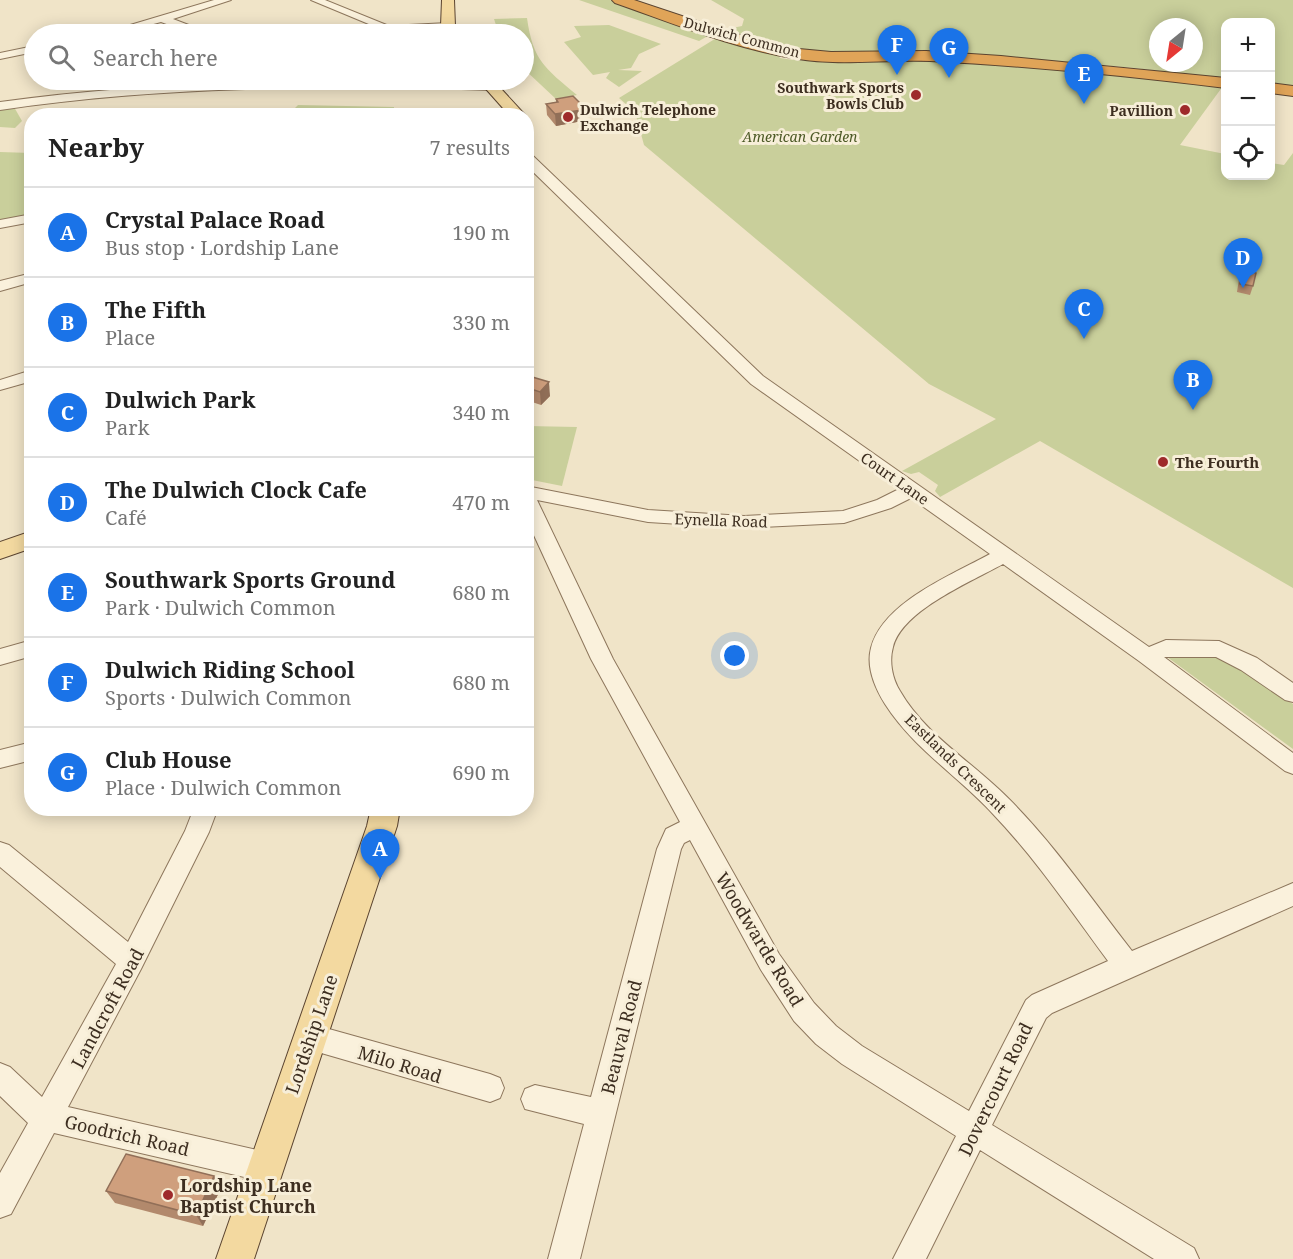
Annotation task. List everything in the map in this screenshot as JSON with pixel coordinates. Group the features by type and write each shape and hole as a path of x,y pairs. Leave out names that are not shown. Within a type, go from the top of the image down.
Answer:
{"highway":[{"name":"Dulwich Common","path":"620,0 733,37 798,54 830,57 921,56 1020,61 1221,81"},
{"path":"1275,89 1293,91"}],"main road":[{"path":"448,0 450,24"},
{"path":"495,90 512,108"},
{"path":"0,551 24,542"},
{"name":"Lordship Lane","path":"235,1259 383,816"}],"street":[{"path":"145,24 226,0"},
{"path":"316,0 373,24"},
{"path":"164,19 177,24"},
{"path":"0,56 24,51"},
{"path":"0,106 94,95 174,90"},
{"name":"Court Lane","path":"534,165 757,380 1147,656 1293,765"},
{"path":"0,224 24,220"},
{"path":"0,286 24,279"},
{"path":"0,385 24,378"},
{"name":"Eynella Road","path":"534,495 648,516 744,522 823,519 853,515 913,490"},
{"name":"Woodwarde Road","path":"534,511 602,659 693,826 770,962 792,995 816,1024 852,1056 1183,1259"},
{"name":"Eastlands Crescent","path":"1004,555 917,604 900,618 888,634 881,649 880,667 883,678 892,698 908,718 1011,817 1127,966"},
{"path":"1147,656 1166,648 1219,649 1249,664 1293,694"},
{"path":"0,657 24,650"},
{"path":"0,759 24,753"},
{"name":"Landcroft Road","path":"0,1203 132,961 203,816"},
{"name":"Beauval Road","path":"564,1259 669,849 675,836 693,826"},
{"path":"0,852 132,961"},
{"name":"Dovercourt Road","path":"909,1259 1036,1009 1042,1004 1293,894"},
{"name":"Milo Road","path":"311,1037 490,1089"},
{"name":"Goodrich Road","path":"0,1077 37,1112 48,1116 266,1167"},
{"path":"535,1099 602,1114"}],"green space":[{"path":"579,0 610,0 713,33 699,41"},
{"path":"711,0 1293,0 1293,89 1275,87 1275,18 1221,18 1221,79 1165,72 1203,72 1203,18 1149,18 1149,70 1033,59 816,52 769,45 722,30 742,26 744,19"},
{"path":"527,18 528,24 496,24 494,19"},
{"path":"609,25 661,44 639,54 631,68 618,70 642,71 619,87 606,78 610,72 593,75 564,42 581,37 574,26"},
{"name":"American Garden","path":"718,37 777,54 780,58 796,60 912,59 1221,86 1180,145 1221,153 1221,180 1275,180 1275,164 1284,165 1293,153 1293,588 1040,441 940,497 935,491 938,485 919,472 911,474 902,471 996,419 929,384 644,145 635,112 619,98"},
{"path":"534,46 549,70 577,95 556,99 534,78"},
{"path":"298,105 394,107 394,108 295,108"},
{"path":"14,107 22,121 15,128 0,127 0,109"},
{"path":"0,152 24,153 24,220 0,225"},
{"path":"534,426 577,427 562,486 534,480"},
{"path":"1182,650 1226,658 1293,704 1293,749 1163,654"}],"building":[{"path":"573,96 583,106 579,107 582,110 555,114 546,104 558,102 556,99"},
{"path":"1243,270 1256,273 1253,286 1240,284"},
{"path":"534,378 549,382 540,392 534,390"},
{"name":"Lordship Lane Baptist Church","path":"126,1154 214,1176 196,1215 106,1191"}],"place":[{"name":"Dulwich Riding School","path":"897,75"},
{"name":"Club House","path":"949,78"},
{"name":"Southwark Sports Bowls Club","path":"916,95"},
{"name":"Southwark Sports Ground","path":"1084,104"},
{"name":"Pavillion","path":"1185,110"},
{"name":"Dulwich Telephone Exchange","path":"568,117"},
{"name":"The Dulwich Clock Cafe","path":"1243,288"},
{"name":"Dulwich Park","path":"1084,339"},
{"name":"The Fifth","path":"1193,410"},
{"name":"The Fourth","path":"1163,462"},
{"name":"Crystal Palace Road","path":"380,879"},
{"name":"Lordship Lane Baptist Church","path":"168,1195"}]}
